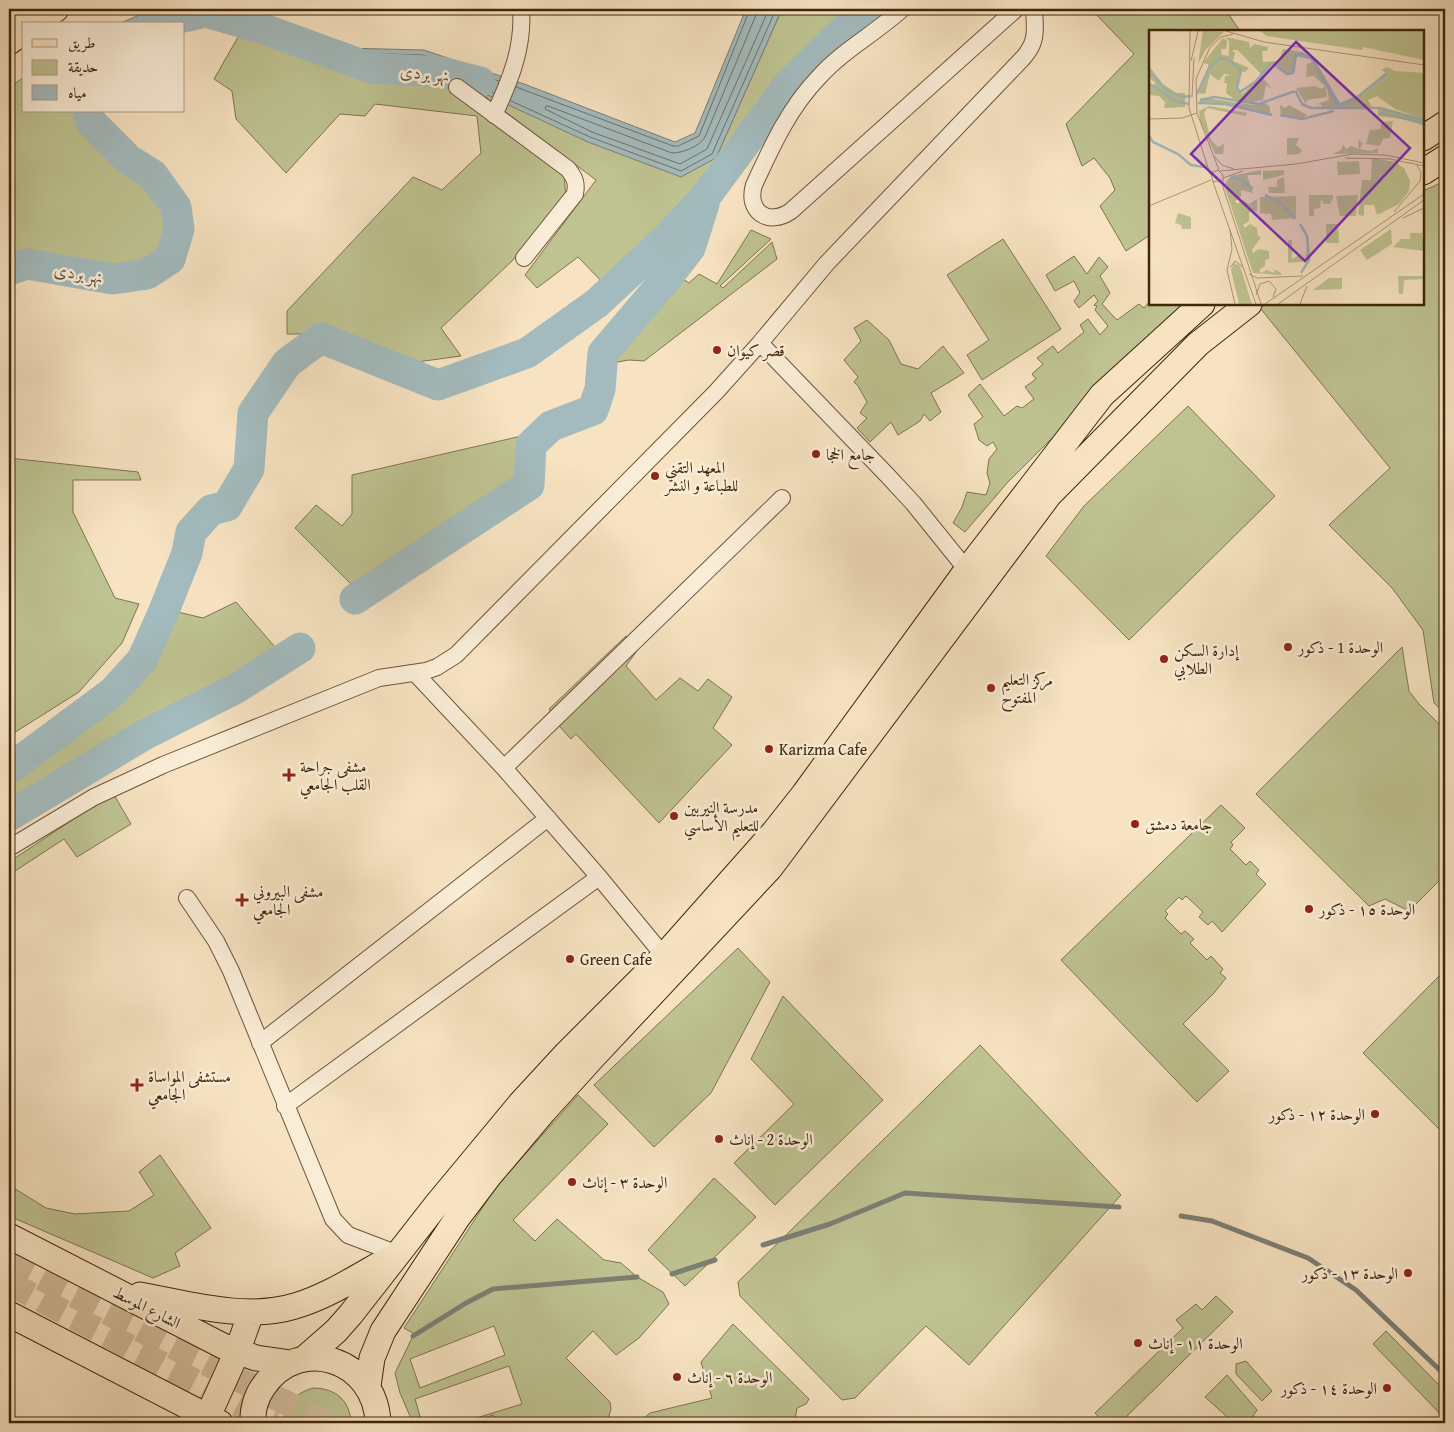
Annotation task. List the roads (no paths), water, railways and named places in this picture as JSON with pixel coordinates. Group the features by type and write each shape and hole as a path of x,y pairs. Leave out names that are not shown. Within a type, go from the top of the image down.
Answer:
{"main road":[{"path":"9,15 18,9"},
{"path":"38,22 56,9"},
{"path":"9,42 22,32"},
{"path":"1424,137 1445,124"},
{"path":"1424,171 1445,158"},
{"path":"253,1423 255,1405 260,1392 273,1375 298,1361 336,1332 470,1163 520,1104 567,1053 664,956 774,832 804,794 967,570 1102,395 1201,305"},
{"path":"382,1420 368,1386 372,1358 383,1331 458,1217 489,1176 544,1111 770,868 1050,495 1198,344 1248,305"},
{"name":"الشارع الموسط","path":"9,1236 237,1352 270,1361 298,1361 319,1358 333,1361 346,1366 368,1386"},
{"path":"116,1291 250,1313 281,1310 311,1300 398,1254"},
{"path":"9,1314 214,1420 250,1313"}],"street":[{"path":"494,115 506,89 517,57 521,35 521,9"},
{"path":"902,9 840,57 819,76 800,98 784,123 754,185 752,201 755,208 761,214 776,218 784,216 791,211 1016,9"},
{"path":"9,848 94,797 163,765 380,678 415,673 437,667 456,655 716,392 827,263 1030,50 1035,39 1036,29 1034,9"},
{"path":"457,87 568,169 574,176 577,185 575,194 524,258"},
{"path":"760,343 913,503 967,570"},
{"path":"504,768 782,498"},
{"path":"415,673 548,818 664,956"},
{"path":"260,1043 548,818"},
{"path":"285,1106 599,877"},
{"path":"187,898 226,961 333,1219 348,1235 398,1254"}],"water":[{"path":"154,9 245,9 344,48 424,50 524,84 675,142 695,133 746,9 782,9 716,158 681,177 588,142 441,72 371,68 261,28 206,12 160,22 123,22"}],"waterway":[{"path":"9,769 113,692 142,660 187,553 191,532 211,510 227,506 249,469 253,413 287,363 321,338 438,385 527,353 597,303 667,238 706,196 789,84 853,22 870,9"},
{"name":"نهر بردى","path":"160,22 206,12 261,28 371,68 441,72 480,82"},
{"name":"نهر بردى","path":"9,270 27,264 113,279 147,274 170,259 179,229 176,207 153,175 129,160 91,122 88,112"},
{"path":"355,599 529,485 531,445 551,426 593,410 600,389 603,353 690,248 704,204"},
{"path":"9,816 144,735 235,689 300,648"},
{"path":"763,1245 830,1224 905,1193 1119,1207"},
{"path":"1181,1216 1212,1221 1308,1258 1356,1290 1445,1375"},
{"path":"672,1274 715,1260"},
{"path":"413,1336 466,1303 493,1289 637,1277"}],"tunnel":[{"path":"9,1261 181,1351 327,1423"},
{"path":"9,1283 274,1423"}],"place":[{"name":"قصر كيوان","path":"717,350"},
{"name":"جامع الخجا","path":"816,454"},
{"name":"المعهد التقني للطباعة و النشر","path":"655,476"},
{"name":"الوحدة 1 - ذكور","path":"1288,647"},
{"name":"إدارة السكن الطلابي","path":"1164,659"},
{"name":"مركز التعليم المفتوح","path":"991,688"},
{"name":"Karizma Cafe","path":"769,749"},
{"name":"مشفى جراحة القلب الجامعي","path":"289,775"},
{"name":"مدرسة النيربين للتعليم الأساسي","path":"674,816"},
{"name":"جامعة دمشق","path":"1135,824"},
{"name":"مشفى البيروني الجامعي","path":"242,900"},
{"name":"الوحدة ١٥ - ذكور","path":"1309,909"},
{"name":"Green Cafe","path":"570,959"},
{"name":"مستشفى المواساة الجامعي","path":"137,1085"},
{"name":"الوحدة ١٢ - ذكور","path":"1375,1114"},
{"name":"الوحدة 2 - إناث","path":"719,1139"},
{"name":"الوحدة ٣ - إناث","path":"572,1182"},
{"name":"الوحدة ١٣ - ذكور","path":"1408,1273"},
{"name":"الوحدة ١١ - إناث","path":"1138,1343"},
{"name":"الوحدة ٦ - إناث","path":"677,1377"},
{"name":"الوحدة ١٤ - ذكور","path":"1387,1388"}]}
